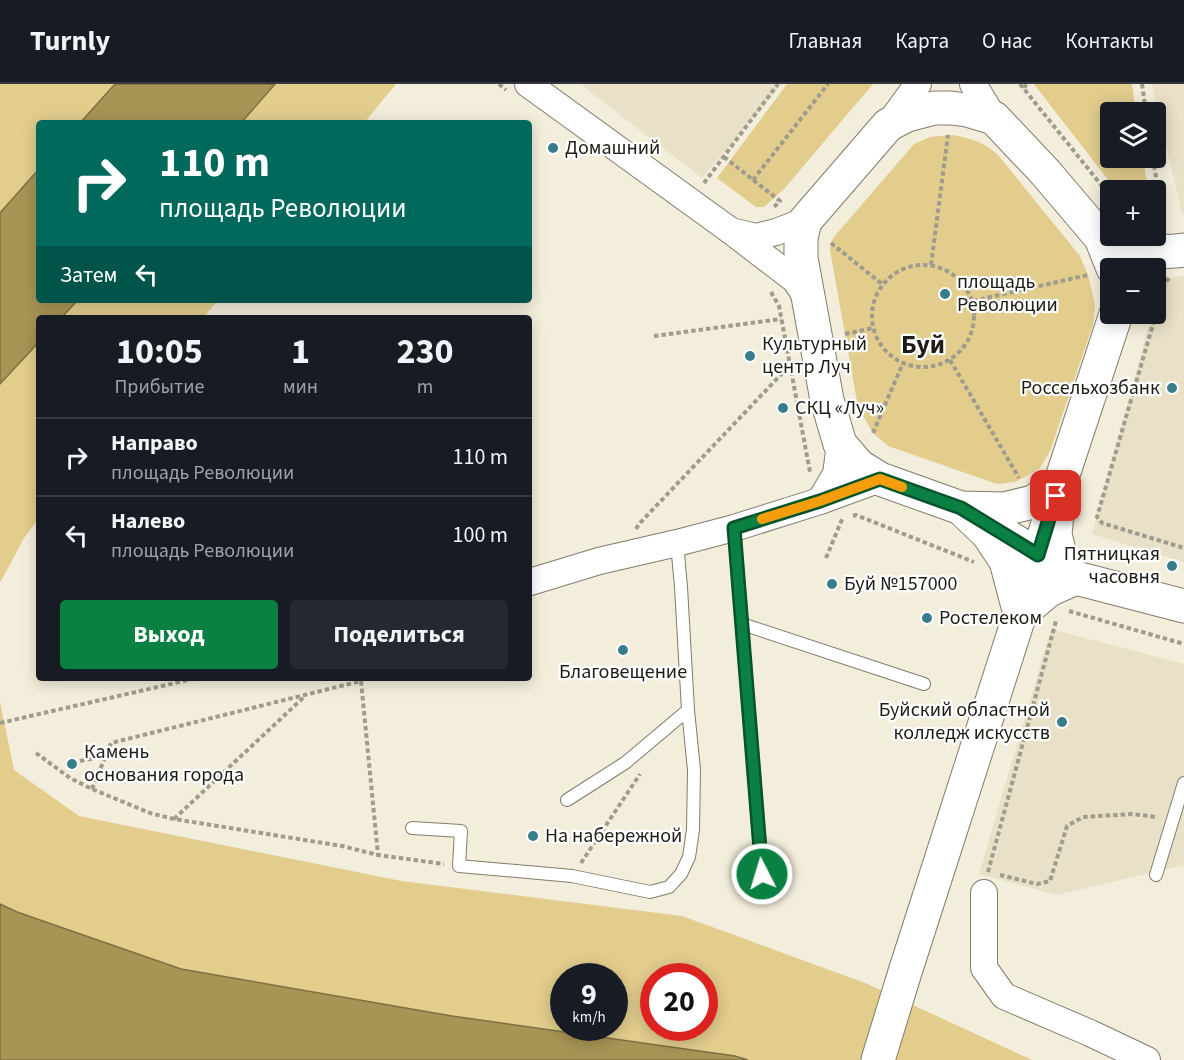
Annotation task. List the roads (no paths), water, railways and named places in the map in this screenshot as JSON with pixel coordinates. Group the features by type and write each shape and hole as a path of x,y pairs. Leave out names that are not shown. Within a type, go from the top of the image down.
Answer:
{"main road":[{"path":"1100,237 1045,172 994,118 967,110 934,108 908,115 888,125 805,221 801,238 801,258 827,400 840,444 859,466 880,479 961,508 1076,578 1184,606"},
{"path":"1125,246 1150,252 1171,251"},
{"path":"1151,258 1171,251"},
{"path":"878,1060 904,972 1113,324"},
{"path":"961,508 1004,510 1033,502 1060,484"},
{"path":"1060,484 1054,535 1062,562 1076,578"},
{"path":"961,508 988,534 1006,561 1020,614"},
{"path":"1020,614 1050,590 1076,578"}],"street":[{"path":"888,125 918,84"},
{"path":"973,84 994,118"},
{"path":"520,91 731,231 795,280 808,299"},
{"path":"731,231 756,237 805,221"},
{"path":"820,501 836,474 840,444"},
{"path":"532,581 617,557 734,528 880,479"},
{"path":"986,882 984,968 1004,996 1147,1060"}],"lane":[{"path":"734,528 762,874"},
{"path":"412,828 461,831 459,866 572,876 650,892 669,887 681,874 689,857 693,830 694,770 677,543"},
{"path":"742,624 924,684"},
{"path":"567,800 625,763 688,710"},
{"path":"1156,875 1184,783"}],"place":[{"name":"Домашний","path":"553,148"},
{"name":"площадь Революции","path":"945,294"},
{"name":"Культурный центр Луч","path":"750,356"},
{"name":"Россельхозбанк","path":"1172,388"},
{"name":"СКЦ «Луч»","path":"783,408"},
{"name":"Пятницкая часовня","path":"1172,566"},
{"name":"Буй №157000","path":"832,584"},
{"name":"Ростелеком","path":"927,618"},
{"name":"Благовещение","path":"623,650"},
{"name":"Буйский областной колледж искусств","path":"1062,722"},
{"name":"Камень основания города","path":"72,764"},
{"name":"На набережной","path":"533,836"}],"district":[{"name":"Буй","path":"923,344"}]}
